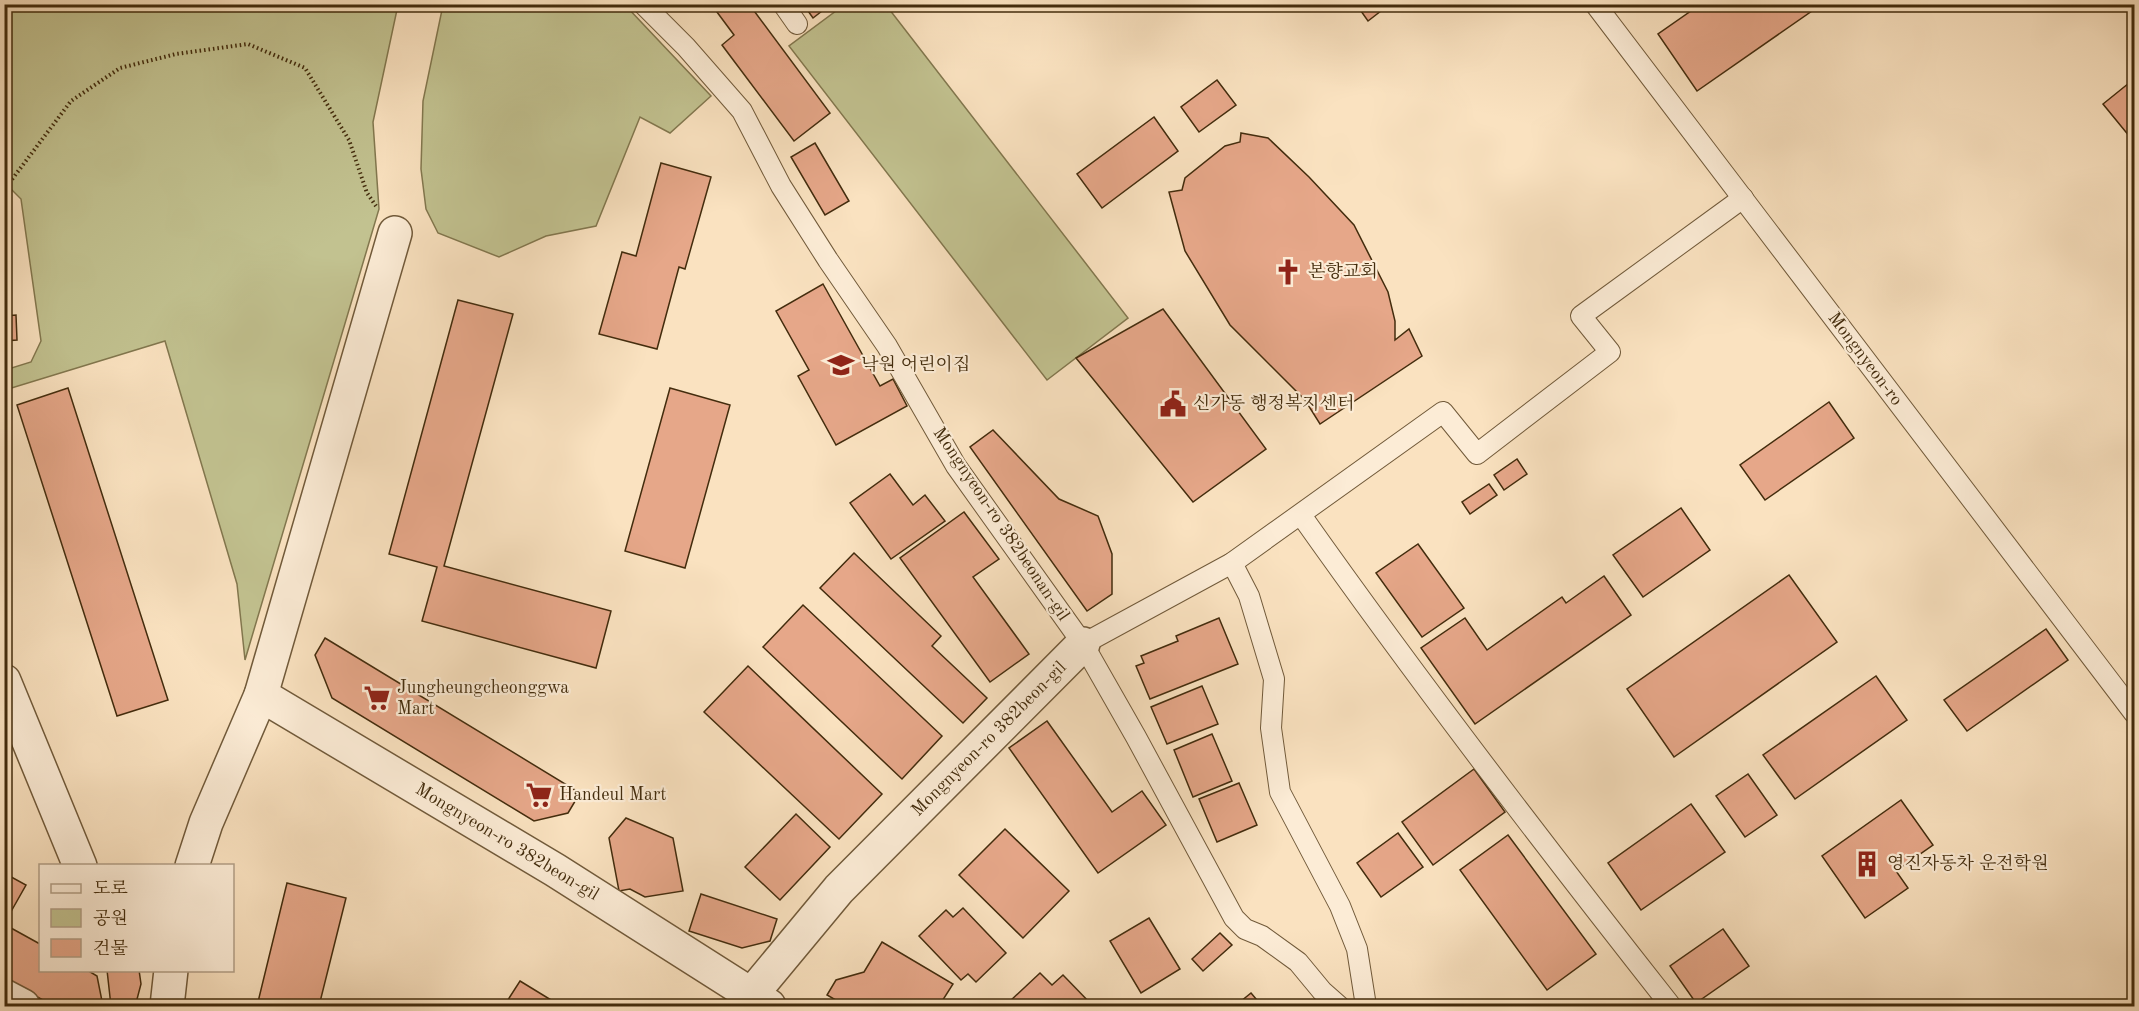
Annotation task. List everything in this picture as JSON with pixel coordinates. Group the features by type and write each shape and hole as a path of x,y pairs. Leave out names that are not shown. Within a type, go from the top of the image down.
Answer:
{"street":[{"path":"193,864 206,823 261,695 395,233"},
{"name":"Mongnyeon-ro 382beon-gil","path":"261,695 555,870 760,1001 839,889 1083,644"},
{"path":"4,681 79,864"},
{"path":"167,1006 171,972"},
{"path":"4,996 22,1006"}],"lane":[{"name":"Mongnyeon-ro 382beonan-gil","path":"643,4 686,47 742,111 781,186 887,346 956,466 1083,644 1234,918 1245,929 1262,936 1298,962 1322,991 1339,1006"},
{"path":"783,4 797,24"},
{"name":"Mongnyeon-ro","path":"1595,4 2134,713"},
{"path":"1083,644 1232,563 1443,412 1477,454 1610,352 1581,315 1743,198"},
{"path":"1301,515 1539,839 1671,1006"},
{"path":"1232,563 1250,596 1274,679 1271,728 1280,792 1344,916 1357,949 1366,1006"}],"path":[{"path":"4,190 71,101 120,68 176,54 248,44 305,68 349,141 367,193 395,233"}],"green space":[{"path":"5,4 398,5 373,122 379,209 245,660 237,584 165,341 5,390 5,370 31,362 41,341 21,199 5,183"},
{"path":"443,5 625,5 711,96 670,133 640,117 596,226 546,236 499,257 438,233 426,209 421,169 423,101"},
{"path":"844,5 886,5 1128,318 1047,380 789,46"}],"building":[{"path":"711,4 749,4 830,113 794,141 722,45 734,35"},
{"path":"803,4 831,4 813,18"},
{"path":"1356,4 1390,4 1368,21"},
{"path":"1701,4 1822,4 1697,91 1658,34"},
{"path":"2134,79 2134,142 2103,104"},
{"path":"1217,80 1236,105 1199,132 1181,107"},
{"path":"1154,117 1178,151 1102,208 1077,174"},
{"name":"본향교회","path":"1241,133 1268,138 1354,225 1388,292 1395,321 1395,340 1409,329 1422,356 1320,424 1305,400 1230,325 1185,251 1169,192 1182,190 1185,178 1225,146 1240,142"},
{"path":"815,143 849,201 825,215 791,157"},
{"path":"661,163 711,177 685,269 679,267 657,349 599,334 622,252 636,256"},
{"path":"823,284 880,386 893,379 907,406 836,445 798,376 809,370 776,311"},
{"path":"458,300 513,314 444,566 611,611 596,668 422,621 437,567 389,554"},
{"name":"신가동 행정복지센터","path":"1163,309 1266,449 1193,502 1076,358"},
{"path":"16,315 17,340 4,341 4,316"},
{"path":"68,388 168,700 117,716 17,405"},
{"path":"670,388 730,405 685,568 625,551"},
{"path":"1829,402 1854,438 1765,500 1740,465"},
{"path":"993,430 1059,499 1098,516 1112,554 1112,594 1087,611 970,447"},
{"path":"1517,459 1527,474 1504,490 1494,475"},
{"path":"890,474 913,505 925,495 945,521 891,559 850,503"},
{"path":"1489,484 1497,495 1470,514 1462,502"},
{"path":"1681,508 1710,550 1643,597 1613,555"},
{"path":"964,512 999,559 973,577 1029,654 990,682 900,558"},
{"path":"1418,544 1464,608 1422,637 1376,573"},
{"path":"854,553 941,636 932,646 987,698 963,723 820,588"},
{"path":"1789,575 1837,642 1674,757 1627,689"},
{"path":"1604,576 1631,615 1475,724 1421,648 1465,618 1487,650 1562,597 1566,603"},
{"path":"803,605 942,736 902,779 763,647"},
{"path":"1219,618 1238,664 1150,699 1136,666 1144,663 1141,656 1178,641 1176,636"},
{"path":"2046,629 2068,660 1967,731 1944,700"},
{"path":"325,638 580,793 568,813 534,821 332,698 315,655"},
{"path":"748,666 882,794 839,839 704,712"},
{"path":"1876,676 1907,720 1795,799 1763,755"},
{"path":"1202,686 1218,724 1167,744 1151,707"},
{"path":"1047,721 1112,812 1142,791 1166,825 1098,873 1009,748"},
{"path":"1212,734 1232,781 1193,797 1174,750"},
{"path":"1474,769 1505,812 1433,865 1402,822"},
{"path":"1748,774 1777,815 1745,837 1716,796"},
{"path":"1239,783 1257,825 1217,842 1199,799"},
{"name":"영진자동차 운전학원","path":"1901,800 1933,845 1896,871 1908,888 1865,918 1822,856"},
{"path":"1691,804 1725,852 1641,910 1608,863"},
{"path":"796,814 830,847 780,900 745,867"},
{"path":"626,818 673,838 683,891 645,897 630,889 619,891 609,838"},
{"path":"1005,829 1069,891 1023,938 959,875"},
{"path":"1398,833 1423,867 1381,897 1357,863"},
{"path":"1508,835 1596,954 1547,990 1460,870"},
{"path":"4,873 26,885 4,924"},
{"path":"287,883 346,898 319,1006 257,1006"},
{"path":"701,894 777,919 770,941 742,948 689,931"},
{"path":"963,908 1006,953 976,982 968,974 961,980 919,936 946,910 953,917"},
{"path":"1149,918 1180,969 1141,993 1110,941"},
{"path":"11,928 39,943 39,972 90,972 97,976 103,1006 54,1006 4,979 4,940"},
{"path":"1723,929 1749,966 1696,1003 1670,966"},
{"path":"1220,933 1232,945 1203,971 1192,959"},
{"path":"882,942 953,984 939,1006 846,1006 827,995 836,980 864,972"},
{"path":"107,972 139,972 141,984 136,1003 111,1006"},
{"path":"1040,973 1052,985 1063,975 1093,1006 1013,1006 1009,1002"},
{"path":"520,981 561,1006 504,1006"},
{"path":"1251,993 1262,1006 1235,1006"}],"place":[{"name":"본향교회","path":"1288,272"},
{"name":"낙원 어린이집","path":"841,365"},
{"name":"신가동 행정복지센터","path":"1173,404"},
{"name":"Jungheungcheonggwa Mart","path":"377,698"},
{"name":"Handeul Mart","path":"539,795"},
{"name":"영진자동차 운전학원","path":"1867,864"}]}
